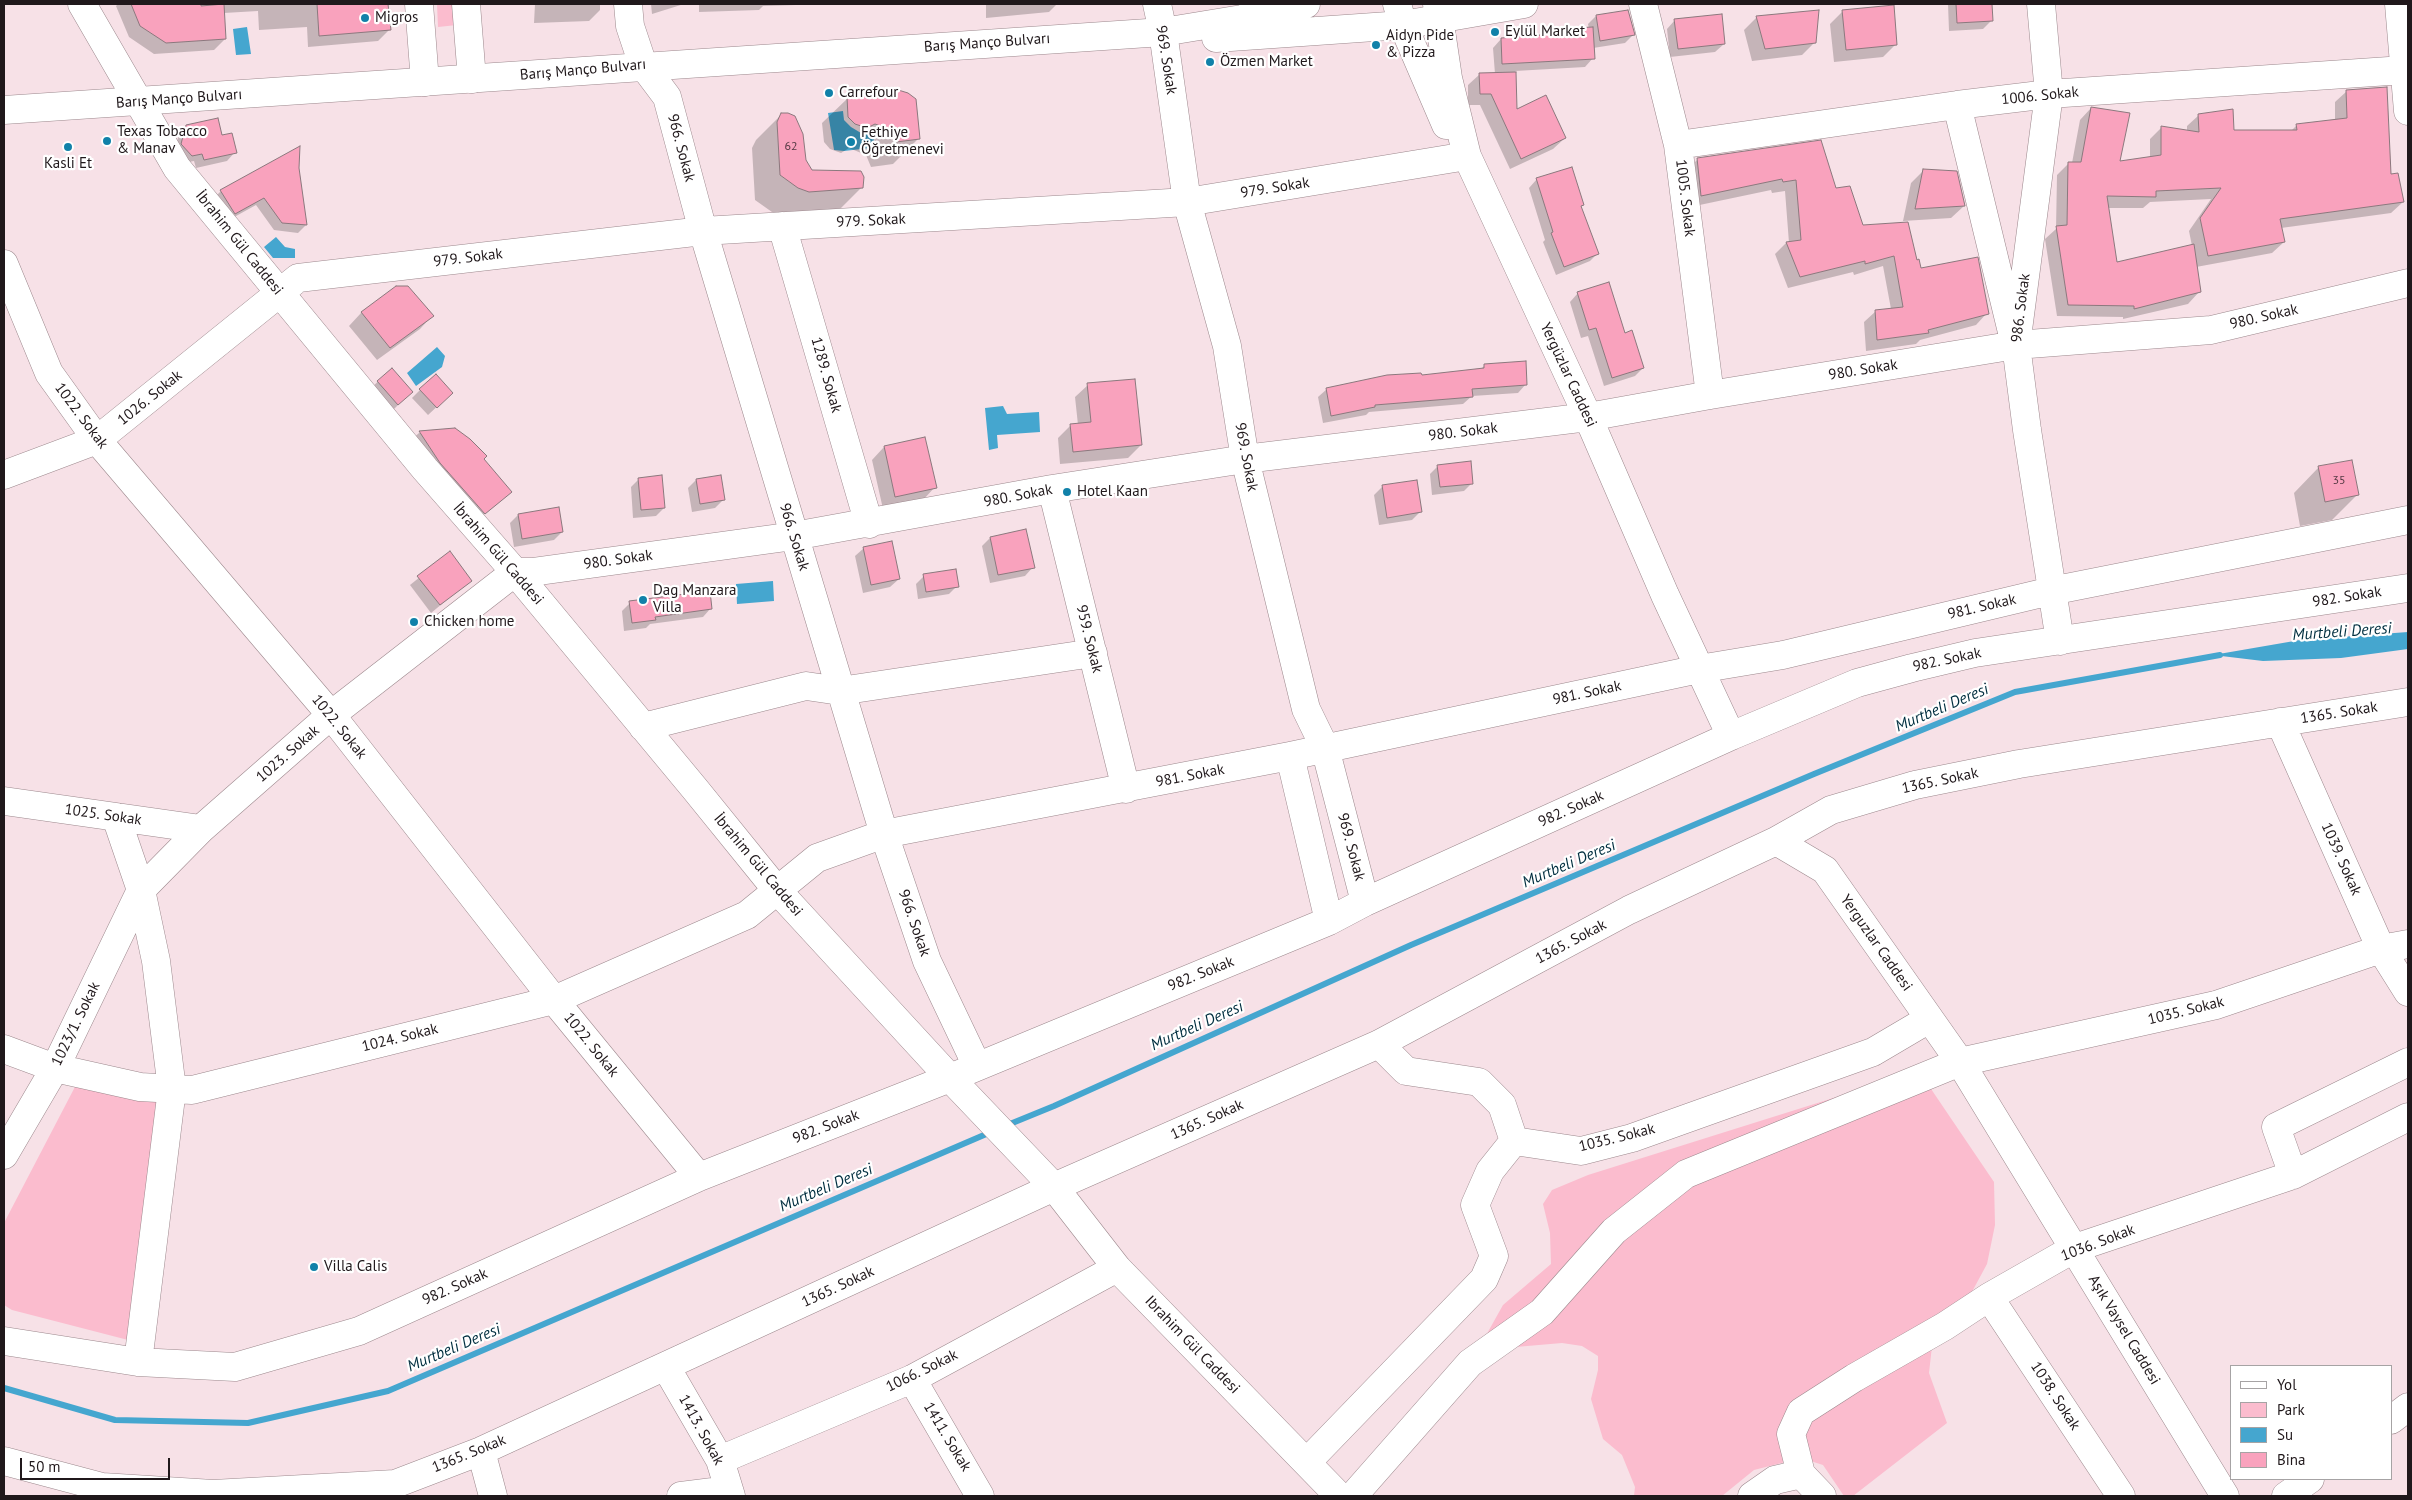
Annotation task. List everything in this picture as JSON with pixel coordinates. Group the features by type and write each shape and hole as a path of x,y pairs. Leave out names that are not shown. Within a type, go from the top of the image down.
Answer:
{"street":[{"name":"İbrahim Gül Caddesi","path":"82,4 137,102 177,168 425,469 515,572 776,889 950,1078 1054,1187"},
{"path":"419,4 425,82"},
{"path":"466,4 472,79"},
{"name":"966. Sokak","path":"628,4 630,26 643,65 667,97 703,231 884,834 927,961 978,1066"},
{"name":"969. Sokak","path":"1157,4 1163,32 1186,202 1226,346 1244,459 1306,708 1325,748 1365,902"},
{"name":"Barış Manço Bulvarı","path":"4,110 472,79 643,65 1163,32 1242,19 1306,4"},
{"name":"Barış Manço Bulvarı","path":"1163,32 1201,39 1282,35 1400,14 1524,4"},
{"name":"1005. Sokak","path":"1644,4 1678,145 1710,395"},
{"name":"986. Sokak","path":"2041,4 2049,94 2016,345 2050,591 2060,641"},
{"path":"2399,4 2408,111"},
{"name":"Yergüzlar Caddesi","path":"1438,12 1448,78 1465,151 1588,417 1699,669 1731,736"},
{"path":"1400,14 1445,124 1465,151"},
{"name":"1006. Sokak","path":"1678,145 1957,105 2049,94 2404,70"},
{"path":"1957,105 2016,345"},
{"name":"979. Sokak","path":"280,293 298,278 703,231 1186,202 1465,151"},
{"name":"1289. Sokak","path":"782,226 869,524"},
{"name":"1022. Sokak","path":"4,264 49,373 98,440 331,716 554,1000 698,1177"},
{"name":"980. Sokak","path":"515,572 542,571 794,536 869,524 1052,489 1244,459 1588,417 2016,345 2211,330 2408,283"},
{"name":"1026. Sokak","path":"4,475 98,440 280,293"},
{"name":"959. Sokak","path":"1052,489 1126,789"},
{"name":"981. Sokak","path":"776,889 817,858 884,834 1290,756 1699,669 1783,654 2050,591 2408,520"},
{"name":"1023. Sokak","path":"141,890 201,829 331,716 515,572"},
{"name":"982. Sokak","path":"4,1341 138,1362 236,1367 358,1331 698,1177 950,1078 1329,921 1365,902 1731,736 1857,683 1975,653 2408,588"},
{"path":"643,727 806,686 840,691 1093,653"},
{"name":"1365. Sokak","path":"4,1461 102,1491 213,1495 395,1484 481,1451 1054,1187 1379,1044 1629,910 1776,841 1831,810 1915,785 2019,764 2408,702"},
{"name":"1039. Sokak","path":"2280,722 2381,949 2408,992"},
{"path":"1290,756 1329,921"},
{"name":"1025. Sokak","path":"4,800 201,829"},
{"path":"116,817 141,890 156,961 172,1089 138,1362"},
{"name":"Yerguzlar Caddesi","path":"1776,841 1825,870 1960,1062"},
{"name":"1024. Sokak","path":"4,1049 55,1068 140,1087 192,1090 554,1000 747,915 776,889"},
{"name":"1023/1. Sokak","path":"4,1155 55,1068 141,890"},
{"name":"1035. Sokak","path":"1354,1496 1470,1363 1542,1312 1614,1231 1686,1174 1960,1062 2216,1005 2381,949 2408,944"},
{"name":"1035. Sokak","path":"1514,1141 1580,1151 1632,1138 1872,1052 1929,1018"},
{"path":"1307,1462 1484,1279 1494,1256 1475,1205 1490,1171 1514,1141 1502,1104 1479,1082 1406,1071 1379,1044"},
{"name":"Aşık Vaysel Caddesi","path":"1960,1062 2075,1248 2222,1495"},
{"path":"2292,1175 2276,1127 2408,1062"},
{"name":"1036. Sokak","path":"1801,1474 1791,1434 1801,1412 1854,1378 1945,1326 1989,1297 2075,1248 2292,1175 2408,1117"},
{"name":"Ibrahim Gül Caddesi","path":"1054,1187 1117,1268 1339,1496"},
{"name":"1066. Sokak","path":"720,1460 912,1379 1117,1268"},
{"name":"1038. Sokak","path":"1989,1297 2121,1496"},
{"name":"1413. Sokak","path":"666,1367 720,1460 730,1493"},
{"name":"1411. Sokak","path":"912,1379 980,1496"},
{"path":"2392,1419 2408,1407"},
{"path":"481,1451 493,1496"},
{"path":"1752,1496 1775,1480 1801,1474 1822,1496"},
{"path":"2286,1496 2309,1480"},
{"path":"681,1496 730,1493"}],"green space":[{"path":"437,4 456,4 457,25 438,27"},
{"path":"77,1083 162,1098 132,1341 12,1310 4,1305 4,1223"},
{"path":"1927,1083 1994,1182 1995,1225 1987,1264 1967,1301 1934,1328 1929,1373 1947,1423 1853,1496 1844,1496 1823,1465 1801,1458 1754,1470 1722,1496 1634,1496 1635,1487 1622,1455 1603,1439 1591,1399 1598,1370 1598,1356 1582,1346 1562,1343 1504,1348 1484,1339 1503,1305 1551,1264 1550,1233 1543,1204 1552,1190 1588,1175 1878,1084"}],"water":[{"path":"247,27 251,54 236,55 233,29"},
{"path":"843,111 844,120 851,127 861,133 870,132 874,135 874,141 870,148 844,151 834,150 828,113"},
{"path":"276,237 285,247 295,249 295,258 273,258 264,247"},
{"path":"437,347 445,356 442,367 416,386 407,373"},
{"path":"1003,406 1007,414 1039,412 1040,432 997,435 998,448 989,450 985,408"},
{"path":"773,581 774,601 737,604 736,584"},
{"path":"2408,632 2408,649 2341,658 2263,661 2213,655 2300,640"}],"building":[{"path":"131,4 201,4 201,6 224,4 226,39 166,43 140,26"},
{"path":"317,4 388,4 391,30 319,36"},
{"path":"1956,4 1992,4 1993,21 1957,23"},
{"path":"1894,5 1897,45 1846,50 1842,10"},
{"path":"1628,10 1635,35 1600,41 1596,15"},
{"path":"1819,10 1816,43 1765,49 1756,16"},
{"path":"1722,14 1725,44 1678,49 1674,19"},
{"path":"1593,27 1595,59 1502,64 1501,38 1554,34 1554,29"},
{"path":"1516,72 1517,109 1546,95 1566,138 1521,159 1491,94 1480,94 1479,73"},
{"path":"2387,87 2391,174 2398,173 2404,202 2280,219 2285,242 2208,256 2200,218 2221,188 2156,191 2156,197 2107,196 2117,262 2194,244 2201,292 2134,309 2134,306 2068,305 2056,226 2067,225 2068,162 2081,162 2091,107 2130,113 2120,161 2161,155 2161,126 2199,132 2198,114 2233,109 2234,130 2297,130 2296,124 2347,118 2346,90"},
{"path":"857,89 895,89 908,93 916,99 920,139 896,142 891,130 875,124 867,128 855,124 848,117 847,97"},
{"path":"781,113 795,116 803,134 806,160 812,170 861,171 864,177 863,188 809,192 798,188 780,175 777,122"},
{"path":"218,118 222,135 232,133 237,153 204,160 202,154 192,156 181,144 186,125"},
{"path":"1821,140 1836,188 1850,186 1863,225 1908,222 1917,260 1919,259 1921,268 1978,257 1989,314 1928,330 1929,333 1877,340 1875,310 1903,307 1894,256 1800,277 1786,242 1801,240 1796,180 1783,182 1782,179 1701,196 1697,158"},
{"path":"300,146 299,168 307,225 282,223 264,198 235,214 220,190"},
{"path":"1572,167 1584,205 1581,206 1599,254 1564,267 1551,233 1553,232 1536,178"},
{"path":"1923,169 1957,171 1965,206 1915,209"},
{"path":"1609,282 1625,333 1632,330 1644,368 1612,378 1596,328 1589,330 1577,292"},
{"path":"396,286 408,286 434,316 390,348 361,312"},
{"path":"1526,361 1527,385 1472,389 1473,397 1375,405 1375,407 1331,416 1326,388 1387,375 1421,373 1422,375 1484,368 1484,364"},
{"path":"392,368 413,392 398,405 377,381"},
{"path":"436,374 453,393 437,408 419,389"},
{"path":"1135,379 1142,445 1073,452 1070,424 1091,422 1087,383"},
{"path":"455,428 470,439 487,456 484,459 512,492 485,514 440,463 419,431"},
{"path":"925,437 937,488 895,497 884,446"},
{"path":"2352,460 2359,495 2325,502 2318,466"},
{"path":"1471,461 1473,484 1440,487 1437,465"},
{"path":"662,475 665,508 641,510 638,478"},
{"path":"721,475 725,500 700,504 696,479"},
{"path":"1417,480 1422,512 1387,518 1382,485"},
{"path":"559,507 563,532 522,539 518,514"},
{"path":"1026,529 1035,568 998,575 990,537"},
{"path":"892,541 900,579 871,585 863,547"},
{"path":"450,551 472,581 440,605 417,576"},
{"path":"956,569 959,587 926,592 923,574"},
{"path":"710,591 712,609 655,617 656,620 632,623 629,601"}],"waterway":[{"name":"Murtbeli Deresi","path":"1005,1126 1054,1106 1411,945 1814,774 2015,692 2220,655"},
{"name":"Murtbeli Deresi","path":"4,1388 115,1420 248,1423 388,1391 991,1132"}],"place":[{"name":"Migros","path":"365,18"},
{"name":"Eylül Market","path":"1495,32"},
{"name":"Aidyn Pide & Pizza","path":"1376,45"},
{"name":"Özmen Market","path":"1210,62"},
{"name":"Carrefour","path":"829,93"},
{"name":"Texas Tobacco & Manav","path":"107,141"},
{"name":"Fethiye Öğretmenevi","path":"851,142"},
{"name":"Kasli Et","path":"68,147"},
{"name":"Hotel Kaan","path":"1067,492"},
{"name":"Dag Manzara Villa","path":"643,600"},
{"name":"Chicken home","path":"414,622"},
{"name":"Villa Calis","path":"314,1267"}]}
